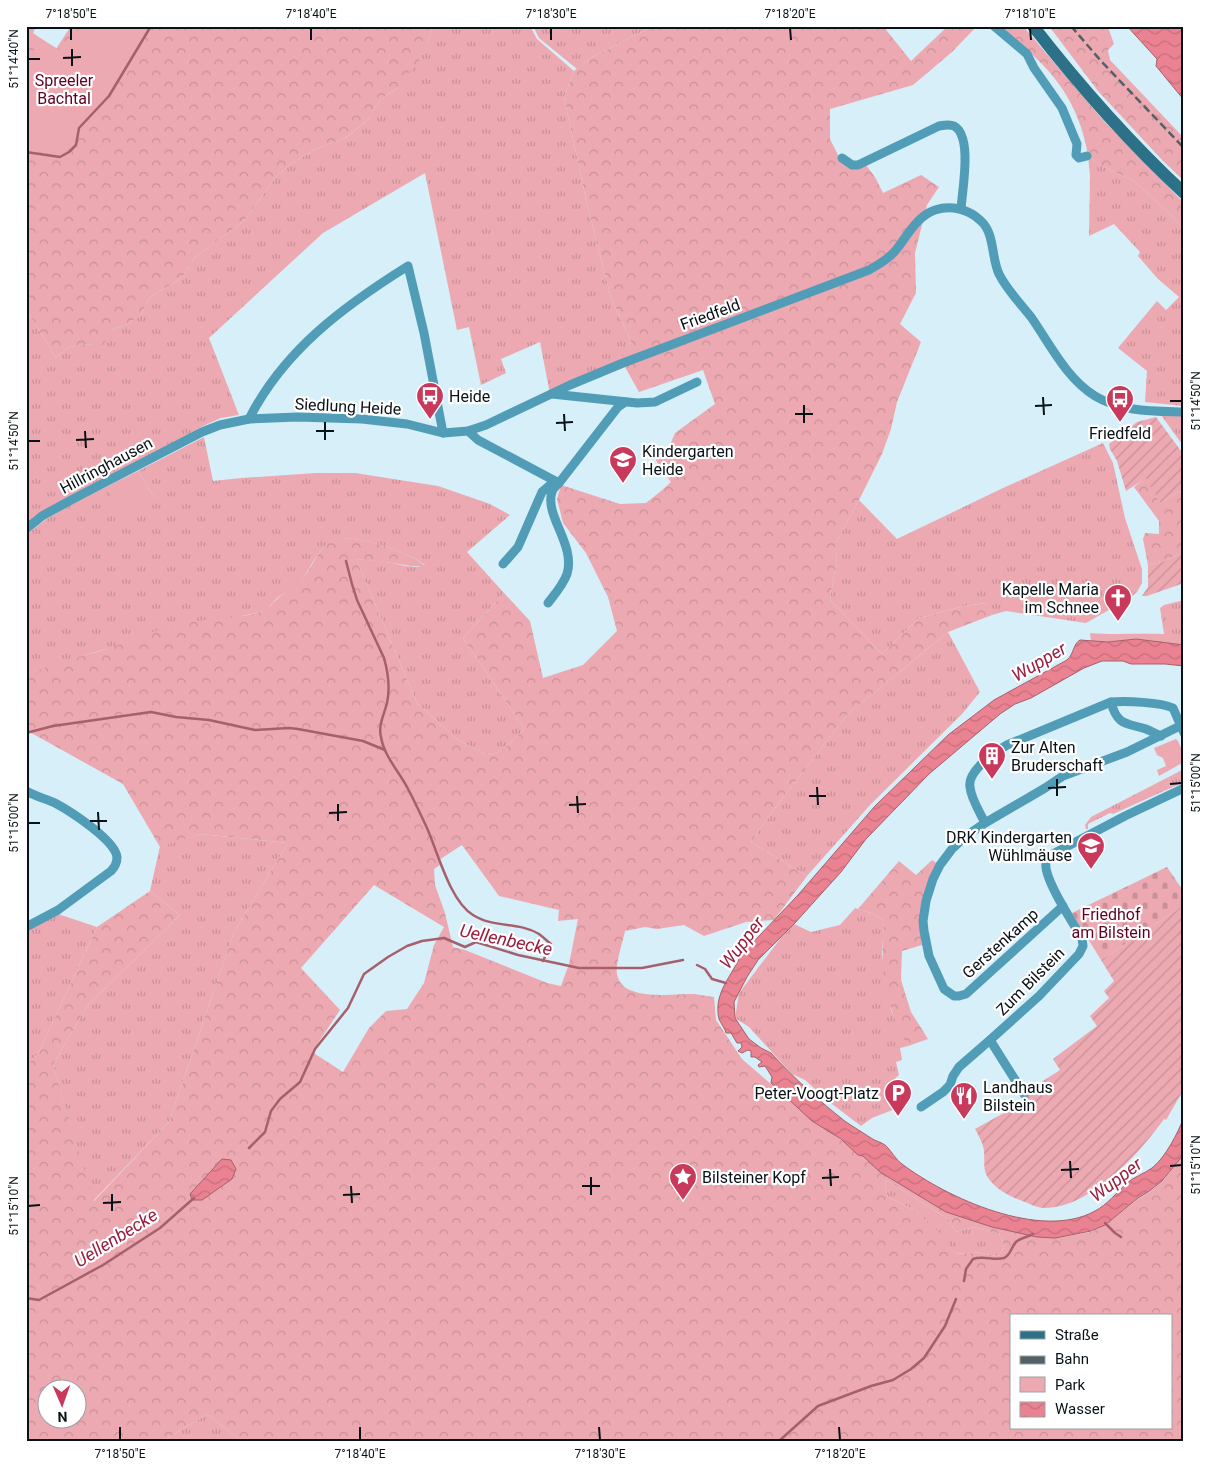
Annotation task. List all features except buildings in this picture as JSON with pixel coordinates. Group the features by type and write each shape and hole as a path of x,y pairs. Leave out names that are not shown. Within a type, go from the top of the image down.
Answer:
{"main road":[{"path":"1033,26 1107,115 1184,193"}],"street":[{"path":"994,26 1027,54 1034,68 1062,108 1077,144 1076,156 1079,158 1087,156"},
{"path":"842,158 852,165 858,165 939,126 954,126 961,132 965,156 961,209 969,212 982,222 990,239 996,266 1002,279 1064,366 1081,386 1095,396 1119,406 1143,410 1184,412"},
{"name":"Friedfeld","path":"550,394 623,363 868,270 892,255 914,226 926,214 946,207 961,209"},
{"path":"249,419 260,398 300,348 315,333 358,299 408,266 428,350 443,432"},
{"path":"550,394 637,403 655,402 697,382"},
{"name":"Siedlung Heide","path":"202,432 220,425 270,417 362,419 407,424 443,432 468,431 510,414 550,394"},
{"path":"548,603 560,587 567,572 568,549 554,517 552,490 618,407 626,402"},
{"path":"468,431 478,440 559,482"},
{"name":"Hillringhausen","path":"26,529 42,516 70,500 202,432"},
{"path":"503,564 518,547 542,492 549,486 559,482"},
{"path":"1120,701 1170,706 1175,711 1183,727 1127,752 1063,776 985,823 970,789 971,778 980,765 995,752 1007,745 1111,702 1120,701"},
{"path":"1111,702 1113,712 1126,724 1161,736"},
{"name":"Zum Bilstein","path":"921,1107 943,1092 950,1085 959,1067 1039,996 1084,946 1082,938 1063,906 1046,870 1047,858 1052,853 1184,788"},
{"path":"26,791 55,803 89,825 112,847 117,858 111,871 58,910 26,926"},
{"name":"Gerstenkamp","path":"985,823 966,836 952,849 940,865 926,901 923,921 929,956 944,989 954,996 966,994 1063,906"},
{"path":"990,1040 1024,1094"}],"green space":[{"path":"26,26 36,26 33,33 56,49 71,26 434,26 418,63 396,89 383,98 374,108 371,117 347,137 312,151 289,165 275,178 244,221 195,257 182,278 150,297 141,315 126,325 111,330 102,347 91,344 69,347 56,358 26,309"},
{"name":"Spreeler Bachtal","path":"83,26 154,26 139,45 105,99 78,128 72,145 67,152 59,155 26,151 26,67 40,38 61,51"},
{"path":"434,26 530,26 537,39 574,71 564,97 587,204 611,298 631,343 621,358 623,363 550,394 540,342 501,359 506,373 481,385 469,327 457,330 425,173 323,233 209,338 239,415 221,418 201,427 176,443 67,497 26,524 26,309 56,358 69,347 91,344 111,330 126,325 141,315 150,297 182,278 195,257 244,221 275,178 289,165 312,151 347,137 370,118 374,108 383,98 396,89 427,42"},
{"path":"533,26 653,26 592,57 577,69 539,38"},
{"path":"653,26 883,26 911,61 948,26 977,26 952,52 913,85 830,109 830,139 841,161 866,165 883,193 921,175 939,187 927,205 915,253 916,293 900,324 921,342 897,402 891,429 882,454 835,544 837,557 830,600 882,654 919,618 964,606 987,603 992,615 948,632 848,714 780,801 751,842 807,876 774,920 746,922 704,936 684,925 657,929 645,927 625,931 618,959 617,974 621,983 628,989 638,993 662,995 694,994 714,997 716,1020 742,1059 800,1109 892,1178 934,1205 992,1227 1055,1238 1091,1232 1105,1225 1163,1181 1184,1154 1184,1441 241,1441 207,1414 163,1441 26,1441 26,1065 38,1054 97,927 150,891 180,915 87,1006 53,1065 94,1201 169,1122 234,932 288,843 200,834 160,847 123,784 26,730 26,679 52,665 170,627 189,622 245,616 265,610 301,581 321,550 329,542 342,538 381,545 408,555 425,566 356,559 417,703 458,740 487,755 497,752 508,745 524,728 463,638 504,593 530,621 543,678 583,665 617,631 608,597 586,553 563,523 557,499 561,485 620,504 646,503 671,482 654,456 670,445 675,433 715,404 703,370 639,392 620,358 631,343 611,298 587,204 564,97 574,71 592,57","holes":["462,845 499,896 559,910 558,921 578,919 569,964 561,986 547,983 453,947 445,913 435,885 434,869 440,865 439,860","374,885 444,927 434,945 424,983 407,1009 386,1011 369,1028 343,1072 312,1052 340,1010 301,968","886,1180 948,1219 956,1232 974,1227 998,1234 1002,1239 1004,1248 998,1256 974,1252 967,1254 955,1253 944,1237 916,1211 888,1197 885,1189"]},
{"path":"999,26 1023,26 1103,120 1184,203 1184,229 1134,181 1100,165 1088,155 1076,114 1057,82 1031,53"},
{"path":"1049,26 1108,27 1114,44 1108,50 1110,60 1184,138 1184,181 1098,91"},
{"path":"1088,155 1100,165 1134,181 1184,229 1184,406 1145,402 1147,371 1118,348 1157,301 1166,310 1179,297 1158,279 1138,256 1140,252 1114,224 1089,236 1090,176"},
{"path":"1161,415 1184,416 1184,447"},
{"path":"1156,417 1184,455 1184,497 1180,491 1160,503 1146,478 1126,491 1117,461 1109,444 1137,422"},
{"path":"204,437 213,481 316,473 355,473 438,486 490,504 510,515 467,552 504,593 463,638 524,728 517,736 502,749 487,755 458,740 417,703 356,559 410,567 425,565 407,554 380,544 352,539 332,541 326,545 299,583 277,598 267,610 102,650 58,664 26,679 26,535 45,520 106,487 154,497 138,471"},
{"path":"1103,443 1113,463 1125,518 1142,569 1142,583 1137,592 1130,598 1086,623 1006,611 992,615 986,603 964,606 919,618 882,654 830,600 837,557 835,544 859,500 897,539"},
{"path":"138,471 154,497 121,514 106,487"},
{"path":"1146,477 1160,503 1180,491 1184,497 1184,552 1162,562 1148,565 1143,539 1145,533 1159,534 1159,521 1134,487"},
{"path":"1184,552 1184,583 1142,596 1148,587 1148,565 1162,562"},
{"path":"1184,600 1184,645 1136,639 1108,642 1091,641 1090,633 1164,634 1160,608 1164,605"},
{"path":"948,632 980,692 962,714 870,805 807,876 751,842 780,801 848,714"},
{"path":"1176,739 1184,755 1184,762 1159,776 1157,770 1166,766 1163,758 1157,755 1154,748"},
{"path":"1184,769 1184,782 1113,814 1110,813 1088,824 1088,829 1086,829 1085,825 1091,817"},
{"path":"200,834 288,843 234,932 169,1122 93,1201 53,1065 87,1006 180,915 150,891 160,846"},
{"path":"932,860 936,863 920,927 922,945 902,951 901,980 911,1012 928,1039 908,1046 894,1016 886,986 883,955 884,921 874,914 858,909 899,861 916,875"},
{"name":"Friedhof am Bilstein","path":"1167,867 1184,892 1184,905 1101,960 1072,913"},
{"path":"1184,905 1184,1077 1181,1082 1184,1089 1166,1120 1164,1119 1128,1162 1096,1189 1079,1199 1062,1206 1042,1208 1006,1194 993,1184 987,1176 983,1146 975,1129 1024,1102 1026,1092 1060,1070 1053,1059 1097,1026 1090,1016 1109,998 1104,991 1114,981 1101,960"},
{"path":"855,908 874,914 884,921 882,954 891,1010 908,1046 900,1048 902,1060 896,1062 899,1075 892,1081 903,1106 872,1118 861,1126 828,1101 805,1080 792,1074 749,1027 735,1018 739,993 780,939 794,924 811,932 840,925"},
{"path":"58,914 97,927 38,1054 26,1065 26,930"},
{"path":"886,1180 948,1219 956,1232 974,1227 998,1234 1002,1239 1004,1248 998,1256 974,1252 967,1254 955,1253 916,1211 888,1197 885,1189"},
{"path":"207,1414 241,1441 163,1441"}],"water":[{"path":"1127,26 1184,26 1184,100 1156,66 1157,59"},
{"path":"1136,639 1184,645 1184,666 1102,661 1084,668 1031,698 1015,704 1000,714 929,774 866,839 841,872 758,960 734,1002 735,1018 749,1039 771,1053 816,1098 846,1122 885,1145 900,1162 921,1177 969,1202 995,1212 1048,1221 1073,1219 1095,1211 1108,1202 1135,1177 1157,1164 1171,1145 1184,1117 1184,1154 1162,1181 1105,1225 1091,1231 1055,1238 1037,1237 992,1227 946,1212 880,1172 841,1139 812,1121 771,1083 772,1077 765,1066 759,1067 758,1065 762,1062 755,1057 751,1057 751,1051 748,1050 742,1053 738,1051 742,1047 741,1043 737,1043 731,1033 726,1033 719,1019 719,1001 724,985 741,955 798,895 875,806 948,735 994,700 1067,660 1080,640 1108,642"},
{"path":"222,1159 231,1160 236,1169 232,1179 202,1200 192,1200 190,1194"}],"waterway":[{"path":"26,152 60,157 76,145 79,128 109,96 151,26"},
{"path":"346,561 357,600 384,658 387,669 388,698 380,728 383,744 388,757 407,787 420,813 451,888 465,908 473,915 489,922 532,930 540,935 551,944 543,961"},
{"path":"26,733 53,726 151,712 176,717 209,720 255,730 298,729 363,741 385,750"},
{"name":"Uellenbecke","path":"249,1148 265,1132 271,1111 280,1099 300,1082 315,1049 348,1008 364,974 407,946 422,941 444,938 465,947 476,942 518,955 579,968 642,968 683,960"},
{"name":"Uellenbecke","path":"697,965 705,969 712,979 726,983"},
{"name":"Uellenbecke","path":"26,1298 39,1300 103,1265 160,1228 194,1198"},
{"path":"1105,1223 1121,1237"},
{"path":"964,1281 966,1269 973,1259 1004,1258 1016,1242 1033,1234"},
{"path":"779,1441 818,1406 871,1386 893,1380 911,1369 924,1358 945,1326 956,1299"}],"railway":[{"path":"1071,26 1101,61 1184,148"}],"place":[{"name":"Heide","path":"430,420"},
{"name":"Friedfeld","path":"1120,423"},
{"name":"Kindergarten Heide","path":"623,484"},
{"name":"Kapelle Maria im Schnee","path":"1118,622"},
{"name":"Zur Alten Bruderschaft","path":"992,780"},
{"name":"DRK Kindergarten Wühlmäuse","path":"1091,870"},
{"name":"Peter-Voogt-Platz","path":"898,1117"},
{"name":"Landhaus Bilstein","path":"964,1120"},
{"name":"Bilsteiner Kopf","path":"683,1201"}],"water label":[{"name":"Wupper","path":"1039,662"},
{"name":"Wupper","path":"742,943"},
{"name":"Wupper","path":"1116,1180"}]}
